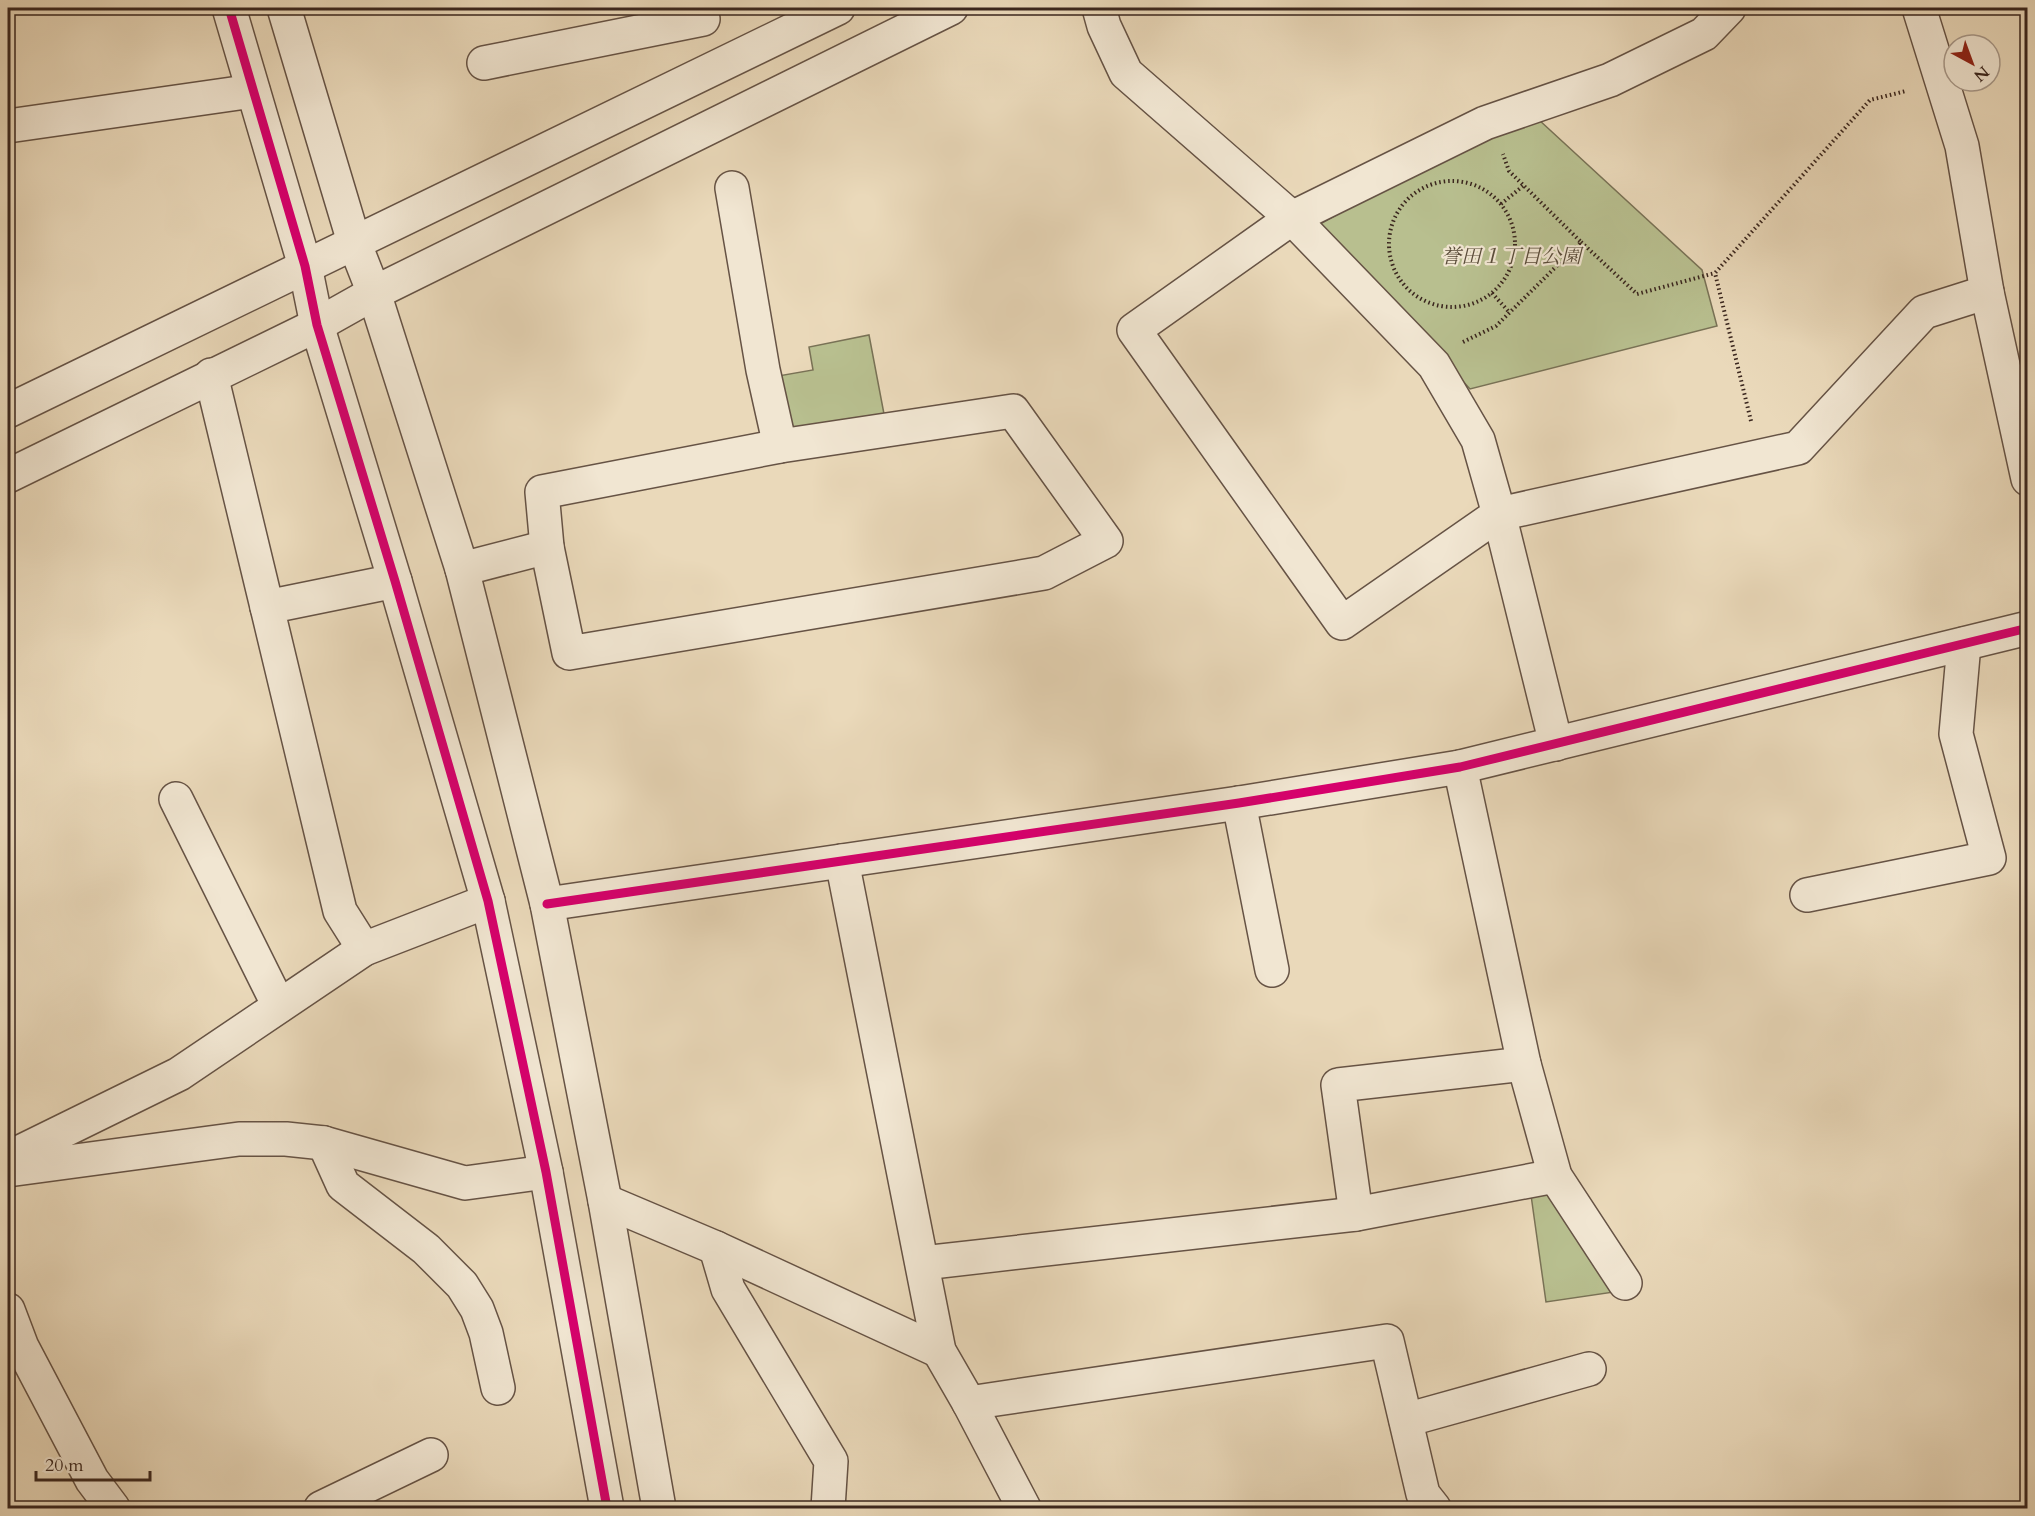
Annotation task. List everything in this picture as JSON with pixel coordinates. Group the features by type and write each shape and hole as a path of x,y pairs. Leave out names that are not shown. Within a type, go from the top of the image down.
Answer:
{"street":[{"path":"229,8 305,266 317,325 395,581 488,901 546,1172 607,1509"},
{"path":"284,8 354,242 374,293 462,569 547,904 605,1201 658,1509"},
{"path":"8,411 838,8"},
{"path":"8,476 317,325 374,293 951,8"},
{"path":"1099,8 1104,26 1126,73 1292,218 1434,365 1478,440 1499,514 1556,744"},
{"path":"1729,8 1704,34 1610,80 1492,120 1292,218 1134,330 1342,623 1499,514 1798,448 1924,312 1987,292"},
{"path":"1919,8 1942,82"},
{"path":"484,63 702,13 711,69"},
{"path":"8,126 254,91"},
{"path":"1945,93 1962,146 1987,292 2028,479"},
{"path":"732,188 763,370 780,446"},
{"path":"211,375 340,911 363,949"},
{"path":"1013,411 1106,541 1044,573 569,652 547,547 542,492 780,446 1013,411"},
{"path":"462,569 547,547"},
{"path":"267,607 395,581"},
{"path":"547,904 1239,803 1460,767 2028,628"},
{"path":"1807,895 1989,858 1956,734 1964,644"},
{"path":"1460,767 1524,1064 1555,1176 1626,1283"},
{"path":"176,799 279,1006"},
{"path":"1239,803 1272,970"},
{"path":"842,861 939,1351 1024,1509"},
{"path":"8,1158 179,1074 363,949 488,901"},
{"path":"1356,1214 1338,1085 1524,1064"},
{"path":"8,1170 239,1139 286,1139 324,1143 465,1183 546,1172"},
{"path":"324,1143 343,1185 426,1249 462,1285 477,1309 486,1333 498,1388"},
{"path":"923,1263 1356,1214 1555,1176"},
{"path":"605,1201 716,1248 939,1351"},
{"path":"716,1248 728,1289 831,1461 828,1509"},
{"path":"8,1310 22,1347 92,1480 113,1509"},
{"path":"969,1403 1388,1341 1423,1494 1434,1509"},
{"path":"1406,1420 1589,1369"},
{"path":"321,1509 431,1455"}],"path":[{"path":"1492,120 1509,171 1637,294 1715,273 1870,100 1942,82"},
{"path":"1445,181 1466,182 1486,190 1502,204 1511,221 1515,240 1513,260 1505,278 1492,293 1475,303 1456,307 1436,306 1418,298 1404,285 1394,269 1389,252 1389,233 1395,216 1407,199 1425,187 1445,181"},
{"path":"1502,204 1523,186"},
{"path":"1434,365 1465,341 1496,326 1581,242"},
{"path":"1715,273 1760,457"},
{"path":"1492,293 1509,312"}],"green space":[{"name":"誉田１丁目公園","path":"1538,119 1702,270 1717,326 1470,389 1320,224 1473,138"},
{"path":"869,335 884,414 789,432 778,376 813,370 809,347"},
{"path":"1549,1185 1614,1292 1546,1302 1530,1188"}],"cycle path":[{"path":"229,8 305,266 317,325 395,581 488,901 546,1172 607,1508"},
{"path":"547,904 1239,803 1460,767 2028,628"}]}
